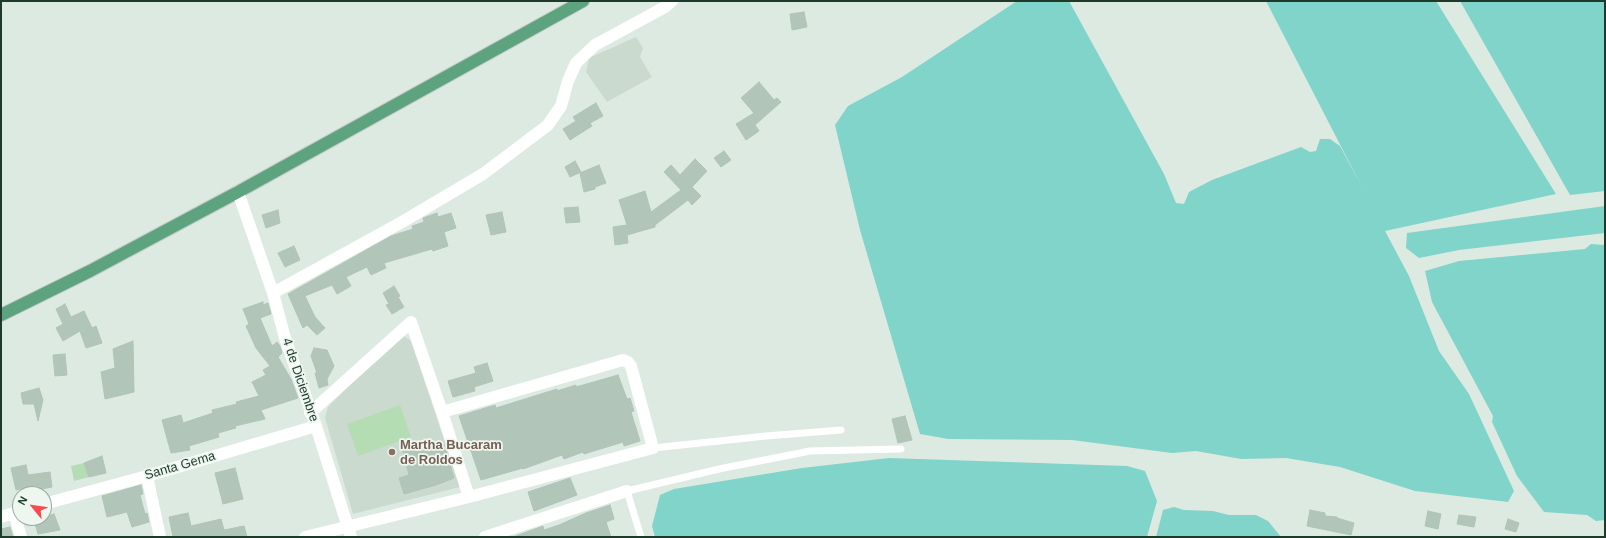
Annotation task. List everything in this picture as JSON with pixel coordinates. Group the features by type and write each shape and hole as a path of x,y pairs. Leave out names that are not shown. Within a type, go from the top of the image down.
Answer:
{"main road":[{"path":"1,315 90,271 238,192 583,1"}],"street":[{"path":"273,293 402,222 483,174 548,125 561,106 568,81 576,63 594,45 665,7 672,1"},
{"name":"4 de Diciembre","path":"238,192 273,293 285,338 310,413 316,426 350,531"},
{"path":"310,413 410,322 442,412 469,497"},
{"path":"305,537 350,531 469,497 653,448 631,366 628,362 623,360 442,412"},
{"name":"Santa Gema","path":"52,502 147,476 316,426"},
{"path":"147,476 160,537"},
{"path":"485,537 627,492"},
{"path":"1,517 12,514"},
{"path":"19,526 21,537"}],"lane":[{"path":"653,448 841,430"},
{"path":"641,537 627,492 718,469 810,451 901,449"}],"shaded area":[{"path":"636,37 643,48 640,57 652,77 607,102 586,72 589,58"},
{"name":"Martha Bucaram de Roldos","path":"404,336 411,341 460,487 353,514 325,418 328,407 397,338"}],"green space":[{"path":"400,405 411,437 358,456 347,424"},
{"path":"84,463 89,477 74,481 71,466"}],"water":[{"path":"1017,1 1069,1 1164,174 1176,203 1184,204 1189,192 1212,180 1301,147 1310,152 1316,151 1320,139 1330,139 1340,146 1363,189 1266,1 1436,1 1556,194 1385,231 1409,276 1439,351 1469,394 1514,491 1508,502 1415,491 1340,467 1286,458 1241,459 1196,451 1172,453 1072,440 948,439 920,434 860,230 835,125 848,106 902,77"},
{"path":"1460,1 1605,1 1605,191 1570,195"},
{"path":"1605,206 1605,233 1459,250 1419,258 1406,248 1407,233"},
{"path":"1591,244 1605,245 1605,520 1596,521 1587,515 1544,512 1517,476 1492,422 1493,416 1432,302 1425,271 1459,261 1585,249"},
{"path":"889,458 1127,466 1145,471 1157,501 1147,537 655,537 652,526 660,495 674,489 802,468"},
{"path":"1174,507 1184,510 1213,511 1229,515 1256,515 1268,521 1281,537 1156,537 1163,510"}],"building":[{"path":"804,12 807,27 792,30 790,14"},
{"path":"759,82 774,100 777,98 781,102 755,125 759,131 746,140 736,124 754,113 741,98"},
{"path":"596,103 603,116 590,123 592,126 570,140 563,129 576,121 573,117"},
{"path":"724,151 731,160 721,167 714,158"},
{"path":"695,159 707,171 692,187 701,196 692,205 688,200 655,225 655,227 627,235 628,243 615,245 613,227 627,225 619,200 645,191 651,212 681,190 664,172 671,165 680,175"},
{"path":"575,161 581,172 570,177 565,167"},
{"path":"599,165 606,183 595,187 595,189 584,192 580,173"},
{"path":"578,207 580,222 566,223 564,208"},
{"path":"278,210 280,223 266,228 262,215"},
{"path":"502,212 506,232 491,235 486,215"},
{"path":"437,213 438,217 451,213 456,228 444,232 448,246 433,251 432,249 384,263 386,268 371,275 367,267 346,277 351,286 337,294 332,285 305,296 315,317 325,328 317,335 307,325 303,328 288,294 391,236 413,229 412,226 424,222 423,218"},
{"path":"294,246 300,260 285,267 278,253"},
{"path":"394,286 404,307 392,314 386,305 389,304 383,293"},
{"path":"263,302 263,305 268,303 271,314 260,318 272,346 277,342 280,346 282,353 278,357 291,379 298,398 261,410 265,419 235,426 236,428 218,433 219,437 189,446 190,450 171,453 162,420 181,415 183,423 213,413 212,410 237,404 236,402 259,396 252,382 266,375 263,370 270,366 256,348 246,326 249,324 243,309"},
{"path":"65,304 71,317 84,311 92,328 96,326 102,343 86,348 80,331 63,341 56,328 63,324 56,309"},
{"path":"133,341 134,392 105,399 101,372 115,368 113,349"},
{"path":"314,348 327,350 334,366 327,379 328,385 319,388 315,373 317,373 311,356"},
{"path":"65,354 67,375 55,376 53,355"},
{"path":"487,363 493,381 474,387 475,391 453,397 448,381 476,373 474,367"},
{"path":"618,375 627,399 630,398 634,411 631,412 640,441 624,446 623,442 584,454 583,452 564,459 562,455 523,469 481,480 459,416 495,405 496,408 557,389 557,391 576,385 576,387"},
{"path":"39,388 43,400 38,421 34,404 23,404 21,393"},
{"path":"905,416 912,440 898,443 892,419"},
{"path":"444,445 454,478 404,494 399,478 409,475 403,451 418,447 420,452"},
{"path":"102,456 106,473 89,477 84,463"},
{"path":"26,465 28,475 50,472 52,486 15,486 11,468"},
{"path":"235,468 243,499 223,504 215,473"},
{"path":"570,478 577,495 534,511 528,492"},
{"path":"141,485 143,494 140,495 145,514 147,513 149,522 132,527 127,512 107,517 102,496"},
{"path":"610,505 614,519 606,522 611,537 513,537 543,526 544,530"},
{"path":"1310,510 1325,513 1325,516 1337,517 1354,523 1351,535 1307,526"},
{"path":"1428,511 1441,514 1438,529 1425,526"},
{"path":"188,513 191,526 221,519 224,530 244,526 247,537 173,537 169,517"},
{"path":"54,514 60,530 38,534 36,526 52,526 52,515"},
{"path":"1459,515 1476,517 1474,527 1457,524"},
{"path":"1508,519 1519,523 1516,532 1505,529"},
{"path":"10,527 13,537 1,537 1,529"}],"place":[{"name":"Martha Bucaram de Roldos","path":"392,452"}]}
